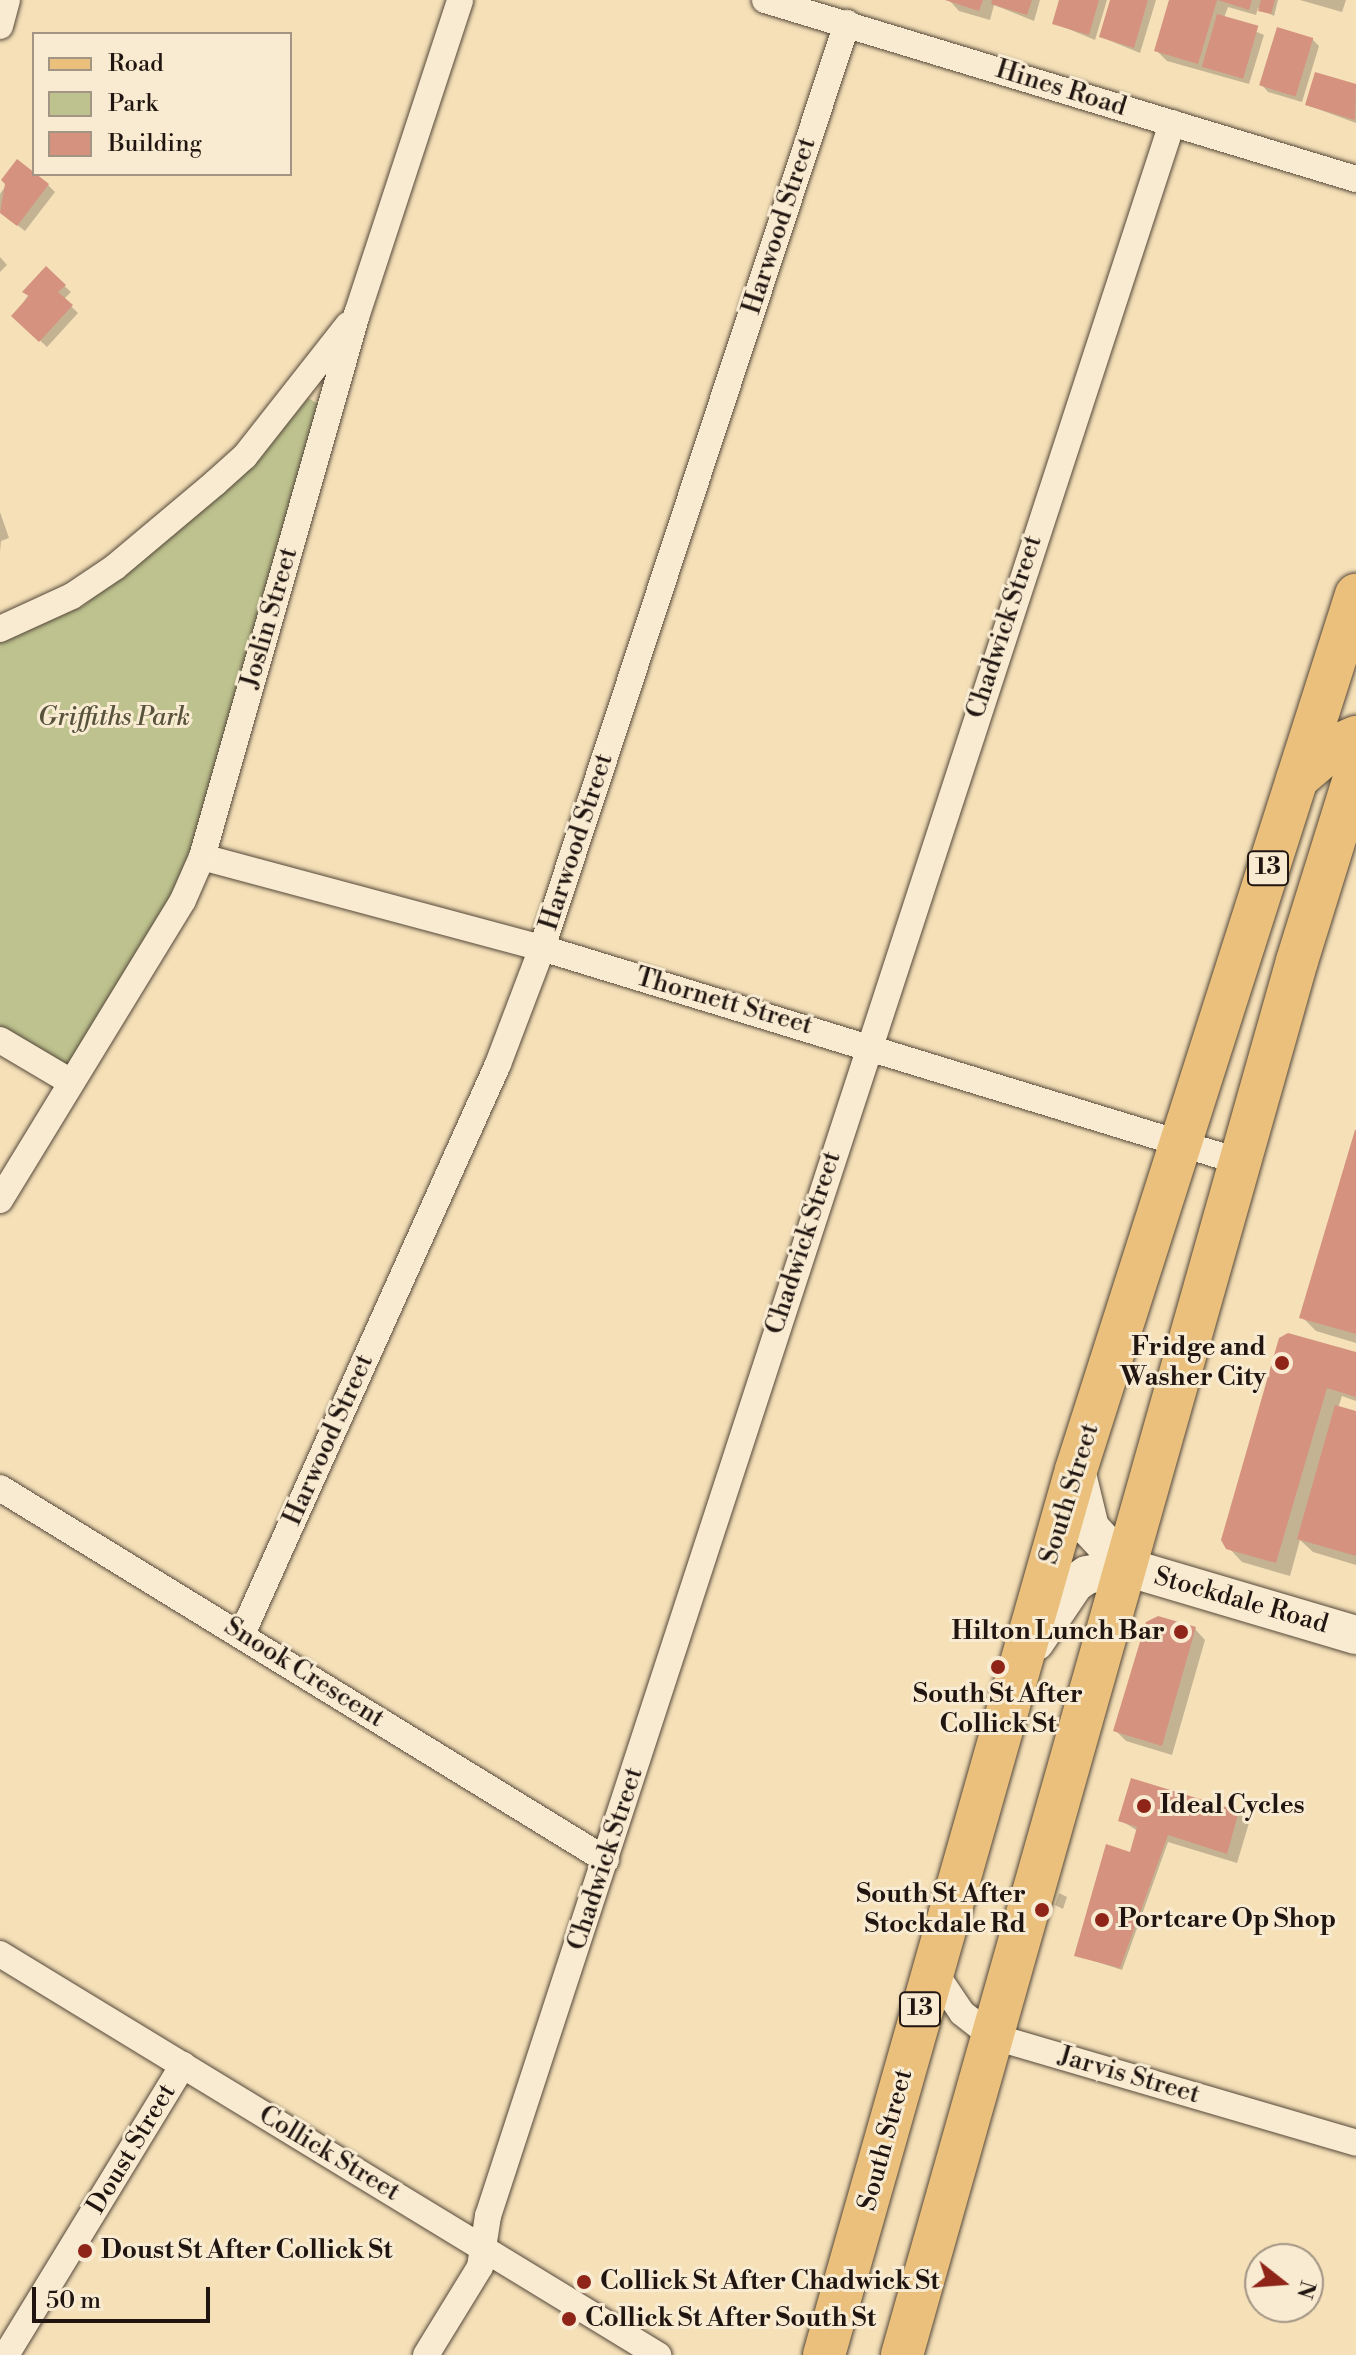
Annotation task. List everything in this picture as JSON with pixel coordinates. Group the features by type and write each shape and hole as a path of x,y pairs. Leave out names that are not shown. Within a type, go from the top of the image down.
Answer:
{"main road":[{"name":"South Street","path":"822,2353 1076,1470 1356,595"},
{"path":"1297,779 1337,745 1356,737"},
{"name":"13","path":"902,2346 1297,961 1356,771"},
{"path":"1242,946 1271,959 1297,961"}],"street":[{"path":"0,26 7,0"},
{"name":"Joslin Street","path":"0,1200 183,900 202,857 357,314 460,0"},
{"name":"Hines Road","path":"765,0 1356,179"},
{"name":"Harwood Street","path":"242,1634 498,1064 542,948 847,23"},
{"name":"Chadwick Street","path":"426,2355 480,2267 480,2246 868,1044 1172,123"},
{"path":"0,629 72,596 115,567 215,483 264,434 357,314"},
{"name":"Thornett Street","path":"202,857 542,948 868,1044 1241,1162"},
{"path":"0,1040 71,1082"},
{"name":"Stockdale Road","path":"1076,1470 1090,1528 1126,1567"},
{"name":"Snook Crescent","path":"0,1488 606,1860"},
{"name":"Stockdale Road","path":"1020,1670 1065,1593 1087,1575 1126,1567 1356,1635"},
{"name":"Collick Street","path":"0,1954 658,2355"},
{"name":"Jarvis Street","path":"931,1967 962,2013 991,2036 1356,2143"},
{"name":"Doust Street","path":"6,2355 183,2065"}],"green space":[{"name":"Griffiths Park","path":"308,398 323,407 195,850 174,899 68,1069 0,1028 0,643 83,606 258,460"}],"building":[{"path":"945,0 983,0 979,11"},
{"path":"992,0 1032,0 1027,15 991,4"},
{"path":"1059,0 1099,0 1089,35 1052,24"},
{"path":"1110,0 1148,0 1134,48 1099,37"},
{"path":"1169,0 1217,0 1198,64 1154,51"},
{"path":"1218,0 1252,0 1249,10"},
{"path":"1261,0 1275,0 1271,14 1258,11"},
{"path":"1217,14 1258,26 1243,79 1202,67"},
{"path":"1277,27 1313,38 1296,96 1259,85"},
{"path":"1315,72 1356,84 1355,120 1305,105"},
{"path":"17,159 32,171 32,176 39,176 49,184 17,226 0,213 5,184 1,180"},
{"path":"46,266 66,285 58,292 73,305 39,342 11,316 29,296 22,292"},
{"path":"1356,1130 1356,1334 1299,1318"},
{"path":"1288,1333 1356,1352 1356,1397 1327,1388 1276,1563 1226,1549 1221,1540 1279,1338"},
{"path":"1335,1405 1356,1411 1356,1556 1297,1539"},
{"path":"1158,1616 1196,1627 1162,1746 1113,1731 1146,1622"},
{"path":"1131,1778 1239,1811 1227,1854 1168,1835 1120,1968 1074,1956 1106,1844 1130,1852 1137,1827 1118,1821"}],"place":[{"name":"Fridge and Washer City","path":"1282,1363"},
{"name":"Hilton Lunch Bar","path":"1181,1632"},
{"name":"South St After Collick St","path":"998,1667"},
{"name":"Ideal Cycles","path":"1144,1806"},
{"name":"South St After Stockdale Rd","path":"1042,1910"},
{"name":"Portcare Op Shop","path":"1102,1920"},
{"name":"Doust St After Collick St","path":"85,2251"},
{"name":"Collick St After Chadwick St","path":"584,2282"},
{"name":"Collick St After South St","path":"569,2319"}]}
